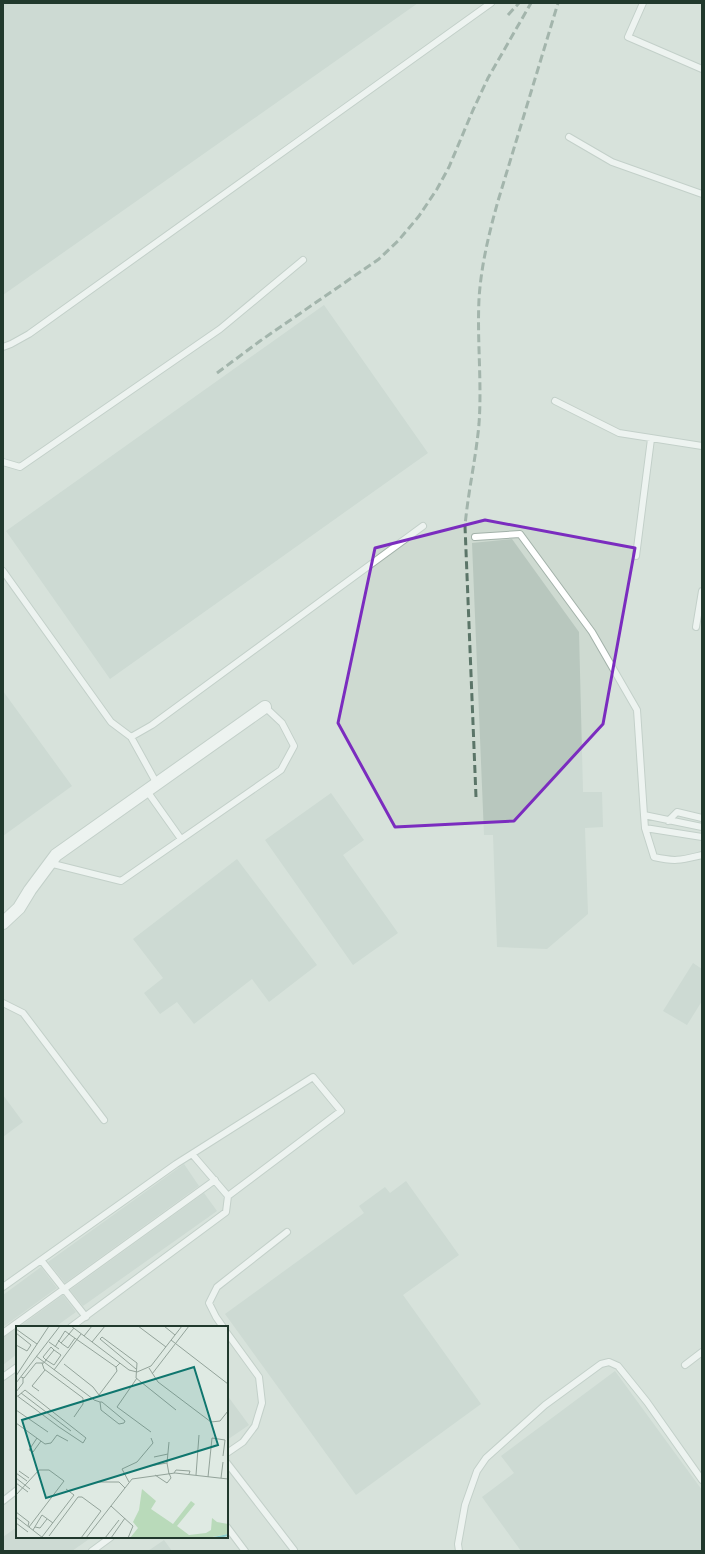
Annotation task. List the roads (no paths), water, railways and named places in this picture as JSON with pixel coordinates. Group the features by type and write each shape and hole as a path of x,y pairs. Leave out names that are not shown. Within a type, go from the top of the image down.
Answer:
{"street":[{"path":"3,924 19,908 56,855 265,707"}],"lane":[{"path":"3,347 29,334 491,3"},
{"path":"643,3 628,37 702,69"},
{"path":"569,137 612,162 702,194"},
{"path":"3,462 20,467 220,329 303,260"},
{"path":"555,401 619,433 702,446"},
{"path":"636,556 651,439"},
{"path":"131,738 152,725 423,526"},
{"path":"475,537 520,534 592,632 638,710 644,816 654,857 670,861 678,861 702,855"},
{"path":"3,572 111,722 131,738 152,787 181,839"},
{"path":"696,627 702,591"},
{"path":"49,863 121,880 281,770 294,746 282,723 265,707"},
{"path":"668,821 677,812 702,818"},
{"path":"644,816 702,827"},
{"path":"646,828 702,837"},
{"path":"3,1003 23,1013 104,1120"},
{"path":"3,1287 176,1164 313,1077 341,1111 228,1196 226,1212 73,1326"},
{"path":"192,1154 228,1196"},
{"path":"3,1333 215,1180"},
{"path":"222,1326 209,1303 218,1287 287,1232"},
{"path":"41,1260 63,1290 86,1317"},
{"path":"228,1334 259,1377 262,1403 255,1426 243,1442 228,1452"},
{"path":"685,1365 702,1352"},
{"path":"459,1551 458,1544 464,1505 477,1471 486,1458 544,1405 601,1364 609,1362 618,1366 647,1402 702,1480"},
{"path":"3,1377 16,1368"},
{"path":"228,1464 294,1550 293,1551"},
{"path":"3,1501 16,1491"},
{"path":"228,1528 245,1551"},
{"path":"92,1551 111,1538"}],"railway":[{"path":"508,15 519,3"},
{"path":"217,373 260,341 379,259 398,241 419,216 437,189 449,167 488,78 531,3"},
{"path":"476,797 465,526 479,424 480,287 486,250 495,213 558,3"}]}
